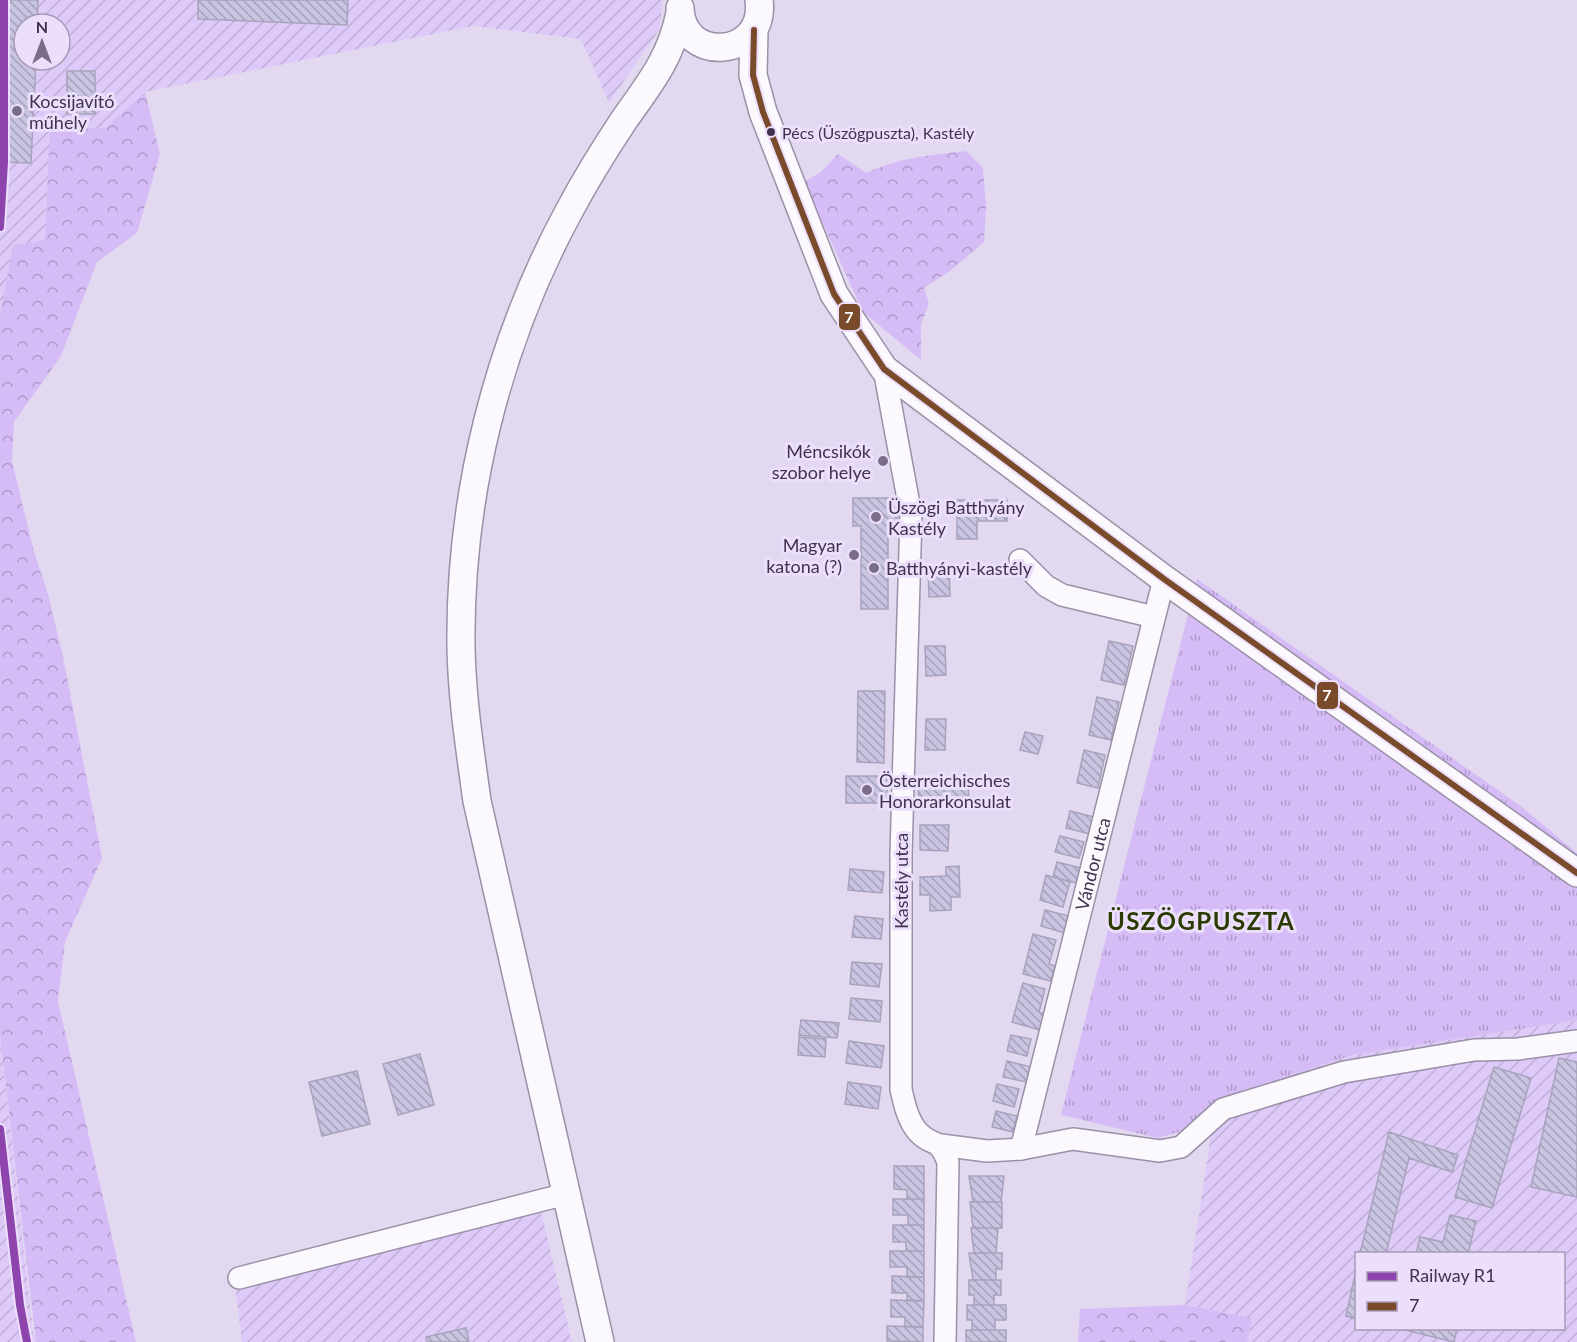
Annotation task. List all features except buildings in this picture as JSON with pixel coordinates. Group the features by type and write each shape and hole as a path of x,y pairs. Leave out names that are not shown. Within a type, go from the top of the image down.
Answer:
{"main road":[{"path":"759,0 760,15 754,30 753,75 763,112 834,294 884,369 1164,579 1577,873"},
{"path":"681,7 690,34 712,47 736,68 763,112"},
{"path":"600,1342 477,801 461,649 462,583 469,513 480,453 495,395 521,314 555,237 580,189 646,91 674,42 681,7"},
{"path":"646,91 673,66 712,47 741,42 754,30"}],"street":[{"name":"Kastély utca","path":"884,369 910,515 901,854 901,1089 906,1111 919,1133 941,1145"},
{"path":"1020,560 1046,586 1062,595 1154,616"},
{"name":"Vándor utca","path":"1021,1149 1164,579"},
{"path":"945,1342 948,1162 941,1145 987,1151 1021,1149 1073,1139 1160,1151 1181,1147 1223,1109 1344,1072 1474,1050 1518,1048 1577,1041"},
{"path":"239,1278 566,1194"}],"shaded area":[{"path":"0,0 663,0 659,30 609,103 581,39 473,26 145,92 105,128 51,129 45,240 6,295 0,316"},
{"path":"1577,1020 1577,1342 1247,1342 1252,1318 1185,1305 1213,1122 1235,1093 1352,1055"},
{"path":"0,1036 33,1332 36,1342 0,1342"},
{"path":"536,1190 572,1342 242,1342 233,1269"}],"green space":[{"path":"145,92 160,154 137,233 97,262 61,356 14,422 12,461 63,657 102,858 65,942 58,1001 136,1342 36,1342 0,1036 0,316 13,245 45,240 50,129 105,128"},
{"path":"966,151 983,168 986,207 984,242 950,271 924,288 929,304 921,324 921,360 863,312 804,182 821,172 838,154 866,173 903,161"},
{"path":"1197,579 1522,807 1577,853 1577,1020 1352,1055 1235,1093 1213,1122 1158,1138 1061,1115"},
{"path":"1185,1305 1252,1318 1247,1342 1078,1342 1080,1309"}],"rail line":[{"name":"R1","path":"0,227 4,162 4,0"},
{"name":"R1","path":"0,1129 20,1305 27,1342"}],"transit line":[{"name":"7","path":"754,30 753,75 763,112 834,294 884,369 1164,579 1577,873"}],"place":[{"name":"Kocsijavító műhely","path":"17,111"},
{"name":"Pécs (Üszögpuszta), Kastély","path":"771,132"},
{"name":"Méncsikók szobor helye","path":"883,461"},
{"name":"Üszögi Batthyány Kastély","path":"876,517"},
{"name":"Magyar katona (?)","path":"854,555"},
{"name":"Batthyányi-kastély","path":"874,568"},
{"name":"Österreichisches Honorarkonsulat","path":"867,790"}],"district":[{"name":"ÜSZÖGPUSZTA","path":"1201,920"}]}
